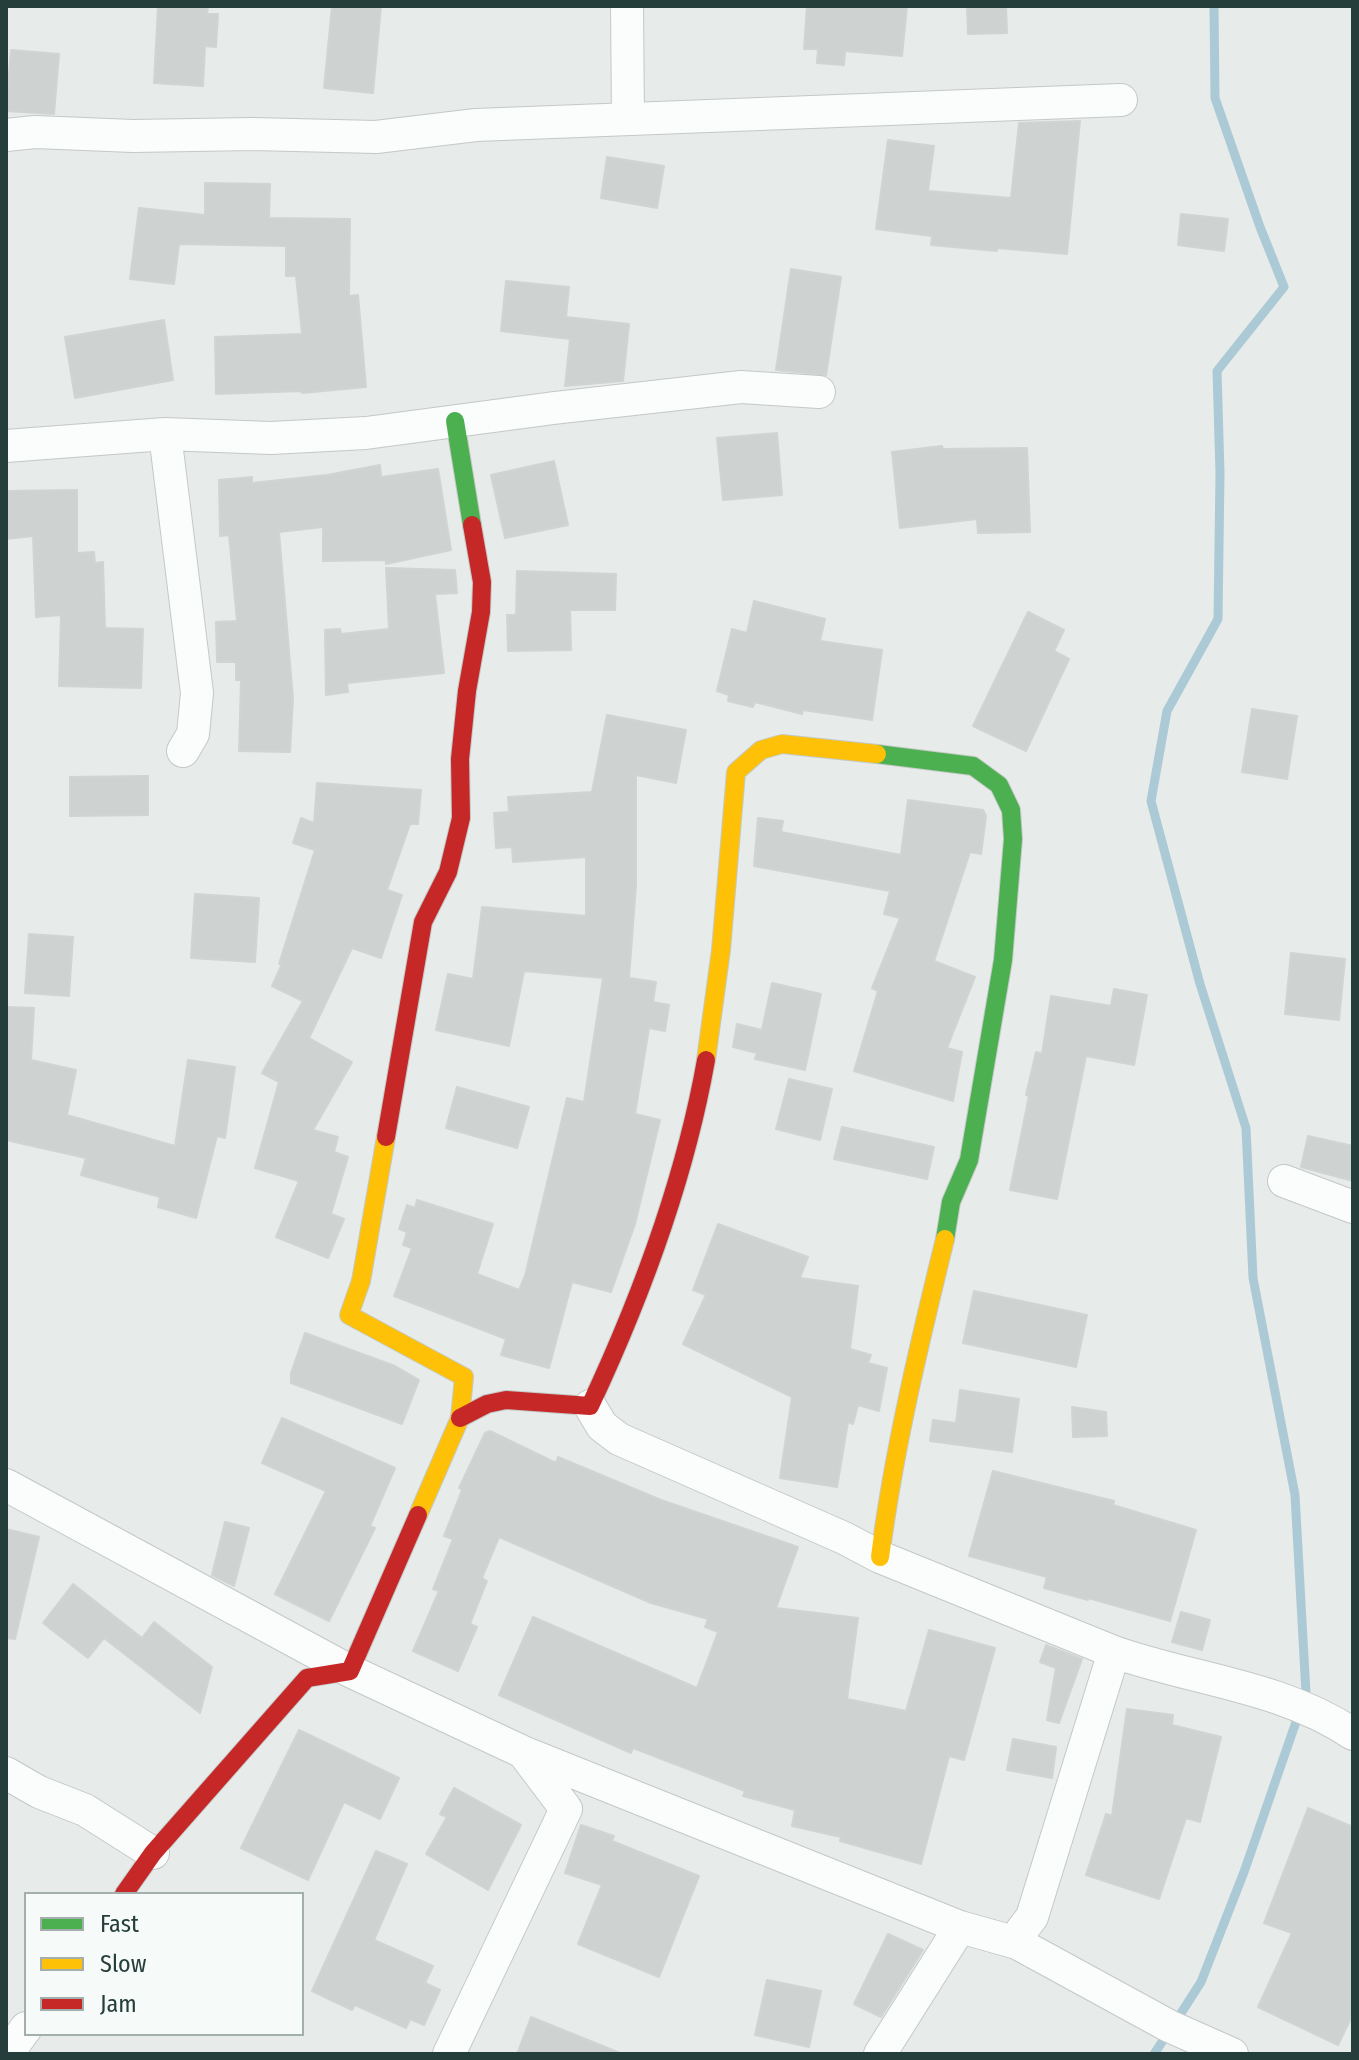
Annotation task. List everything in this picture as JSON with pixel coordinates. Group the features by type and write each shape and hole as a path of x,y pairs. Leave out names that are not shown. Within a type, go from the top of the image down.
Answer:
{"street":[{"path":"627,6 628,119"},
{"path":"6,135 35,132 133,136 253,134 376,137 476,125 1121,100"},
{"path":"6,446 165,434 271,438 366,433 741,387 819,392"},
{"path":"455,421 482,582 481,612 467,691 460,759 461,818 448,872 423,922 361,1281 349,1315 506,1400"},
{"path":"165,434 197,693 193,734 183,751"},
{"path":"590,1406 636,1303 692,1129 713,1015 727,903 736,772 749,758 771,744 973,766 999,785 1011,810 1013,839 1003,960 969,1160 951,1202 909,1384 880,1557"},
{"path":"1284,1181 1353,1207"},
{"path":"350,1671 460,1418 464,1377"},
{"path":"460,1418 487,1404 506,1400 590,1406"},
{"path":"590,1406 602,1426 619,1439 844,1538 880,1557 1114,1652 1164,1668 1253,1688 1327,1716 1353,1734"},
{"path":"6,1485 350,1671 523,1752 960,1927 1017,1943 1176,2029 1232,2054"},
{"path":"1017,1943 1032,1917 1114,1652"},
{"path":"125,1892 153,1853 307,1678 350,1671"},
{"path":"449,2054 566,1809 523,1752"},
{"path":"6,1773 39,1792 85,1810 153,1853"},
{"path":"880,2054 960,1927"},
{"path":"7,2054 24,2031"}],"building":[{"path":"158,6 208,6 207,14 218,14 216,47 205,46 203,86 154,83"},
{"path":"332,6 381,6 373,93 324,88"},
{"path":"807,6 907,6 902,56 845,51 844,65 817,63 818,49 804,49"},
{"path":"967,6 1006,6 1007,33 968,34"},
{"path":"11,50 59,54 54,114 6,111"},
{"path":"1080,121 1067,254 931,245 932,236 876,229 888,140 934,146 928,191 1011,198 1019,123"},
{"path":"607,157 664,166 657,208 601,198"},
{"path":"205,183 270,184 269,218 350,219 349,296 358,295 366,387 302,393 216,394 215,337 302,334 296,276 286,276 286,246 179,244 174,284 130,279 139,208 205,215"},
{"path":"1181,214 1228,219 1224,251 1178,245"},
{"path":"791,269 841,277 826,375 776,370"},
{"path":"506,281 569,287 566,317 629,324 623,381 565,386 570,339 501,331"},
{"path":"164,320 173,380 75,398 65,337"},
{"path":"777,433 782,495 723,500 717,438"},
{"path":"942,446 943,449 1027,448 1030,532 978,533 977,519 900,528 892,452"},
{"path":"554,461 568,525 505,538 491,475"},
{"path":"380,465 381,477 438,469 451,550 386,564 386,560 323,561 323,527 279,532 293,699 290,752 239,751 241,680 236,680 236,662 217,662 216,622 237,621 229,535 220,536 219,480 252,477 252,483 327,475"},
{"path":"77,490 77,553 94,552 95,563 103,562 105,628 143,629 141,688 59,686 61,615 36,617 33,536 6,539 6,491"},
{"path":"386,568 455,570 457,593 435,594 444,673 347,683 348,692 326,695 325,630 340,629 341,634 389,629"},
{"path":"517,571 616,574 615,610 570,610 571,650 508,651 507,615 516,615"},
{"path":"754,601 825,619 820,641 882,650 872,720 803,710 802,714 755,702 753,707 728,701 729,695 717,691 732,629 747,633"},
{"path":"1028,612 1064,630 1054,651 1069,659 1026,751 973,726"},
{"path":"1252,709 1297,716 1287,779 1242,772"},
{"path":"607,715 686,730 676,783 636,775 636,885 629,978 656,982 653,1002 669,1005 665,1031 649,1028 635,1114 660,1120 635,1224 611,1292 572,1282 549,1368 501,1355 506,1339 394,1296 412,1248 403,1245 407,1232 399,1229 407,1205 415,1208 417,1200 493,1224 477,1274 519,1290 525,1276 567,1098 584,1102 603,978 524,971 509,1046 436,1030 448,974 473,979 482,907 586,916 586,857 513,862 512,847 496,848 494,813 509,812 508,797 592,792"},
{"path":"148,776 148,815 70,816 70,777"},
{"path":"317,783 421,790 418,824 410,824 387,890 402,895 381,958 352,948 309,1038 352,1062 313,1130 338,1137 334,1152 348,1157 331,1214 344,1219 328,1258 276,1237 299,1181 255,1168 279,1082 262,1073 303,1001 272,986 282,964 279,964 315,850 293,843 301,818 314,823"},
{"path":"908,800 983,810 986,816 981,854 970,852 934,961 975,977 947,1048 962,1052 953,1101 854,1071 878,991 872,988 900,918 884,914 890,891 754,866 758,818 783,821 781,832 901,855"},
{"path":"195,894 259,898 255,962 191,958"},
{"path":"29,934 73,937 69,996 25,993"},
{"path":"1291,953 1345,959 1339,1020 1285,1014"},
{"path":"772,983 821,994 805,1070 755,1059 757,1053 733,1047 737,1024 762,1030"},
{"path":"1114,989 1147,995 1134,1065 1086,1056 1057,1199 1010,1190 1029,1096 1026,1095 1036,1052 1042,1054 1051,996 1111,1006"},
{"path":"6,1007 34,1008 31,1060 76,1070 67,1115 175,1146 188,1060 235,1067 225,1138 217,1136 196,1218 158,1207 160,1197 81,1175 86,1158 6,1140"},
{"path":"789,1079 832,1089 820,1140 776,1129"},
{"path":"457,1087 529,1107 517,1148 446,1128"},
{"path":"842,1127 934,1147 927,1179 834,1159"},
{"path":"1308,1136 1353,1146 1353,1181 1301,1167"},
{"path":"718,1224 808,1257 800,1278 858,1286 850,1349 871,1355 868,1363 887,1368 879,1411 858,1405 853,1424 848,1422 837,1487 780,1478 792,1397 683,1344 706,1295 693,1290"},
{"path":"974,1291 1087,1315 1076,1367 963,1343"},
{"path":"305,1333 395,1366 419,1380 402,1424 291,1383 291,1373"},
{"path":"960,1390 1019,1399 1012,1452 930,1441 933,1420 956,1423"},
{"path":"1072,1407 1106,1412 1107,1436 1073,1437"},
{"path":"282,1418 395,1468 370,1526 375,1528 329,1621 275,1594 326,1491 262,1463"},
{"path":"490,1431 556,1463 558,1457 661,1500 798,1547 776,1608 858,1618 847,1699 906,1711 929,1630 995,1648 964,1760 949,1756 921,1864 840,1841 841,1837 792,1826 795,1810 743,1796 745,1791 633,1748 631,1753 499,1695 533,1617 697,1688 718,1632 705,1627 708,1619 651,1603 499,1537 482,1578 487,1581 470,1624 477,1627 458,1671 413,1651 439,1591 433,1589 453,1539 444,1536 462,1490 459,1488 485,1433"},
{"path":"993,1471 1114,1501 1113,1505 1196,1530 1170,1621 1044,1588 1047,1577 969,1556"},
{"path":"225,1522 249,1528 234,1586 212,1575"},
{"path":"6,1529 39,1537 15,1639 6,1638"},
{"path":"73,1584 142,1638 154,1622 212,1667 200,1713 104,1638 88,1658 43,1623"},
{"path":"1181,1612 1210,1620 1202,1650 1172,1642"},
{"path":"1046,1645 1082,1659 1059,1723 1047,1720 1056,1668 1040,1662"},
{"path":"1127,1709 1173,1715 1172,1725 1221,1737 1200,1822 1186,1818 1159,1899 1086,1875 1106,1814 1112,1816"},
{"path":"299,1730 399,1778 380,1819 344,1802 308,1880 241,1848"},
{"path":"1013,1739 1056,1747 1052,1778 1007,1770"},
{"path":"454,1788 521,1825 488,1890 426,1854 447,1817 440,1814"},
{"path":"1308,1808 1353,1827 1353,2014 1338,2045 1258,2007 1292,1933 1264,1923"},
{"path":"581,1825 614,1836 612,1841 699,1876 659,1977 578,1944 602,1885 565,1873"},
{"path":"376,1851 407,1864 374,1940 433,1966 425,1983 440,1990 424,2025 410,2019 406,2028 355,2005 352,2010 312,1991"},
{"path":"888,1934 923,1950 881,2017 854,2004"},
{"path":"767,1980 821,1991 809,2047 755,2035"},
{"path":"531,2017 620,2053 517,2054"}],"waterway":[{"path":"1176,2021 1201,1982 1244,1872 1306,1693 1295,1495 1253,1278 1246,1128 1200,984 1151,801 1167,711 1218,619 1220,473 1217,371 1284,287 1215,98 1214,6"},
{"path":"1154,2054 1168,2033"}],"traffic: fast":[{"path":"455,421 472,525"},
{"path":"877,754 973,766 999,785 1011,810 1013,839 1003,960 969,1160 951,1202 945,1239"}],"traffic: slow":[{"path":"706,1060 721,950 736,772 761,750 782,744 877,754"},
{"path":"386,1137 361,1281 349,1315 464,1377 460,1418 418,1515"},
{"path":"880,1557 900,1437 945,1239"}],"traffic: jam":[{"path":"386,1137 423,922 448,872 461,818 460,759 467,691 481,612 482,582 472,525"},
{"path":"460,1418 487,1404 506,1400 590,1406 644,1280 674,1193 706,1060"},
{"path":"125,1892 153,1853 307,1678 350,1671 418,1515"}]}
